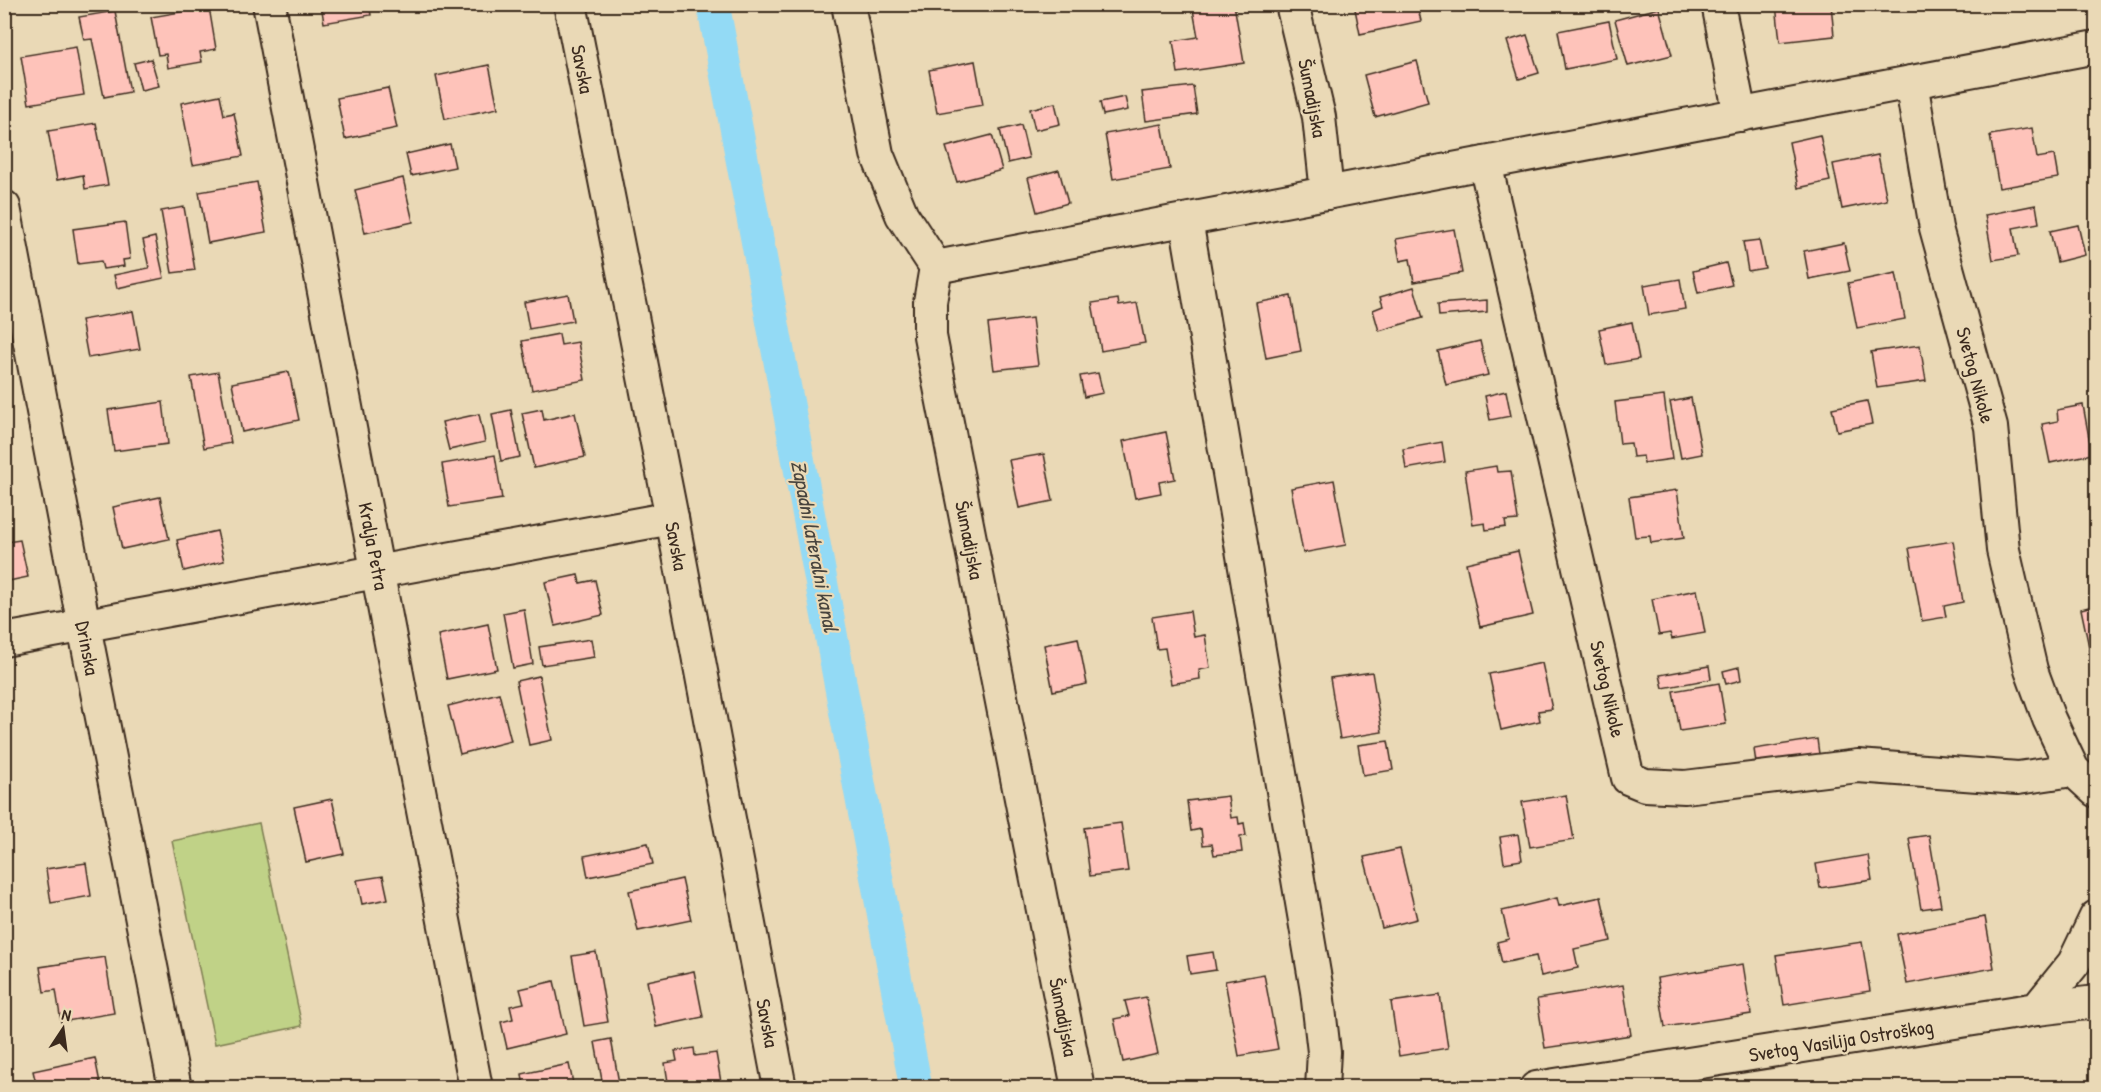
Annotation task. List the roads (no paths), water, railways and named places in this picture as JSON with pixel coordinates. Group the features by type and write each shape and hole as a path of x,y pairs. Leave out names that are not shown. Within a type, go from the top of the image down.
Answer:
{"street":[{"name":"Kralja Petra","path":"269,4 476,1088"},
{"name":"Savska","path":"570,4 672,518 780,1088"},
{"path":"848,4 877,154 902,215 936,267 2097,47"},
{"name":"Šumadijska","path":"1292,4 1319,117 1327,193"},
{"path":"1718,4 1740,115"},
{"name":"Svetog Nikole","path":"1911,82 1936,228 1991,427 2006,561 2031,670 2049,718 2073,770 2097,791"},
{"name":"Svetog Nikole","path":"1485,163 1628,778 1645,784 1685,787 1858,766 2018,778 2073,770"},
{"name":"Drinska","path":"4,207 176,1088"},
{"path":"1186,220 1317,991 1324,1052 1322,1088"},
{"name":"Šumadijska","path":"936,267 930,302 930,336 1078,1088"},
{"path":"4,640 672,518"},
{"path":"2037,1010 2074,963 2097,917"},
{"name":"Svetog Vasilija Ostroškog","path":"1536,1088 2097,1002"}],"waterway":[{"name":"Zapadni lateralni kanal","path":"713,4 916,1088"}]}
